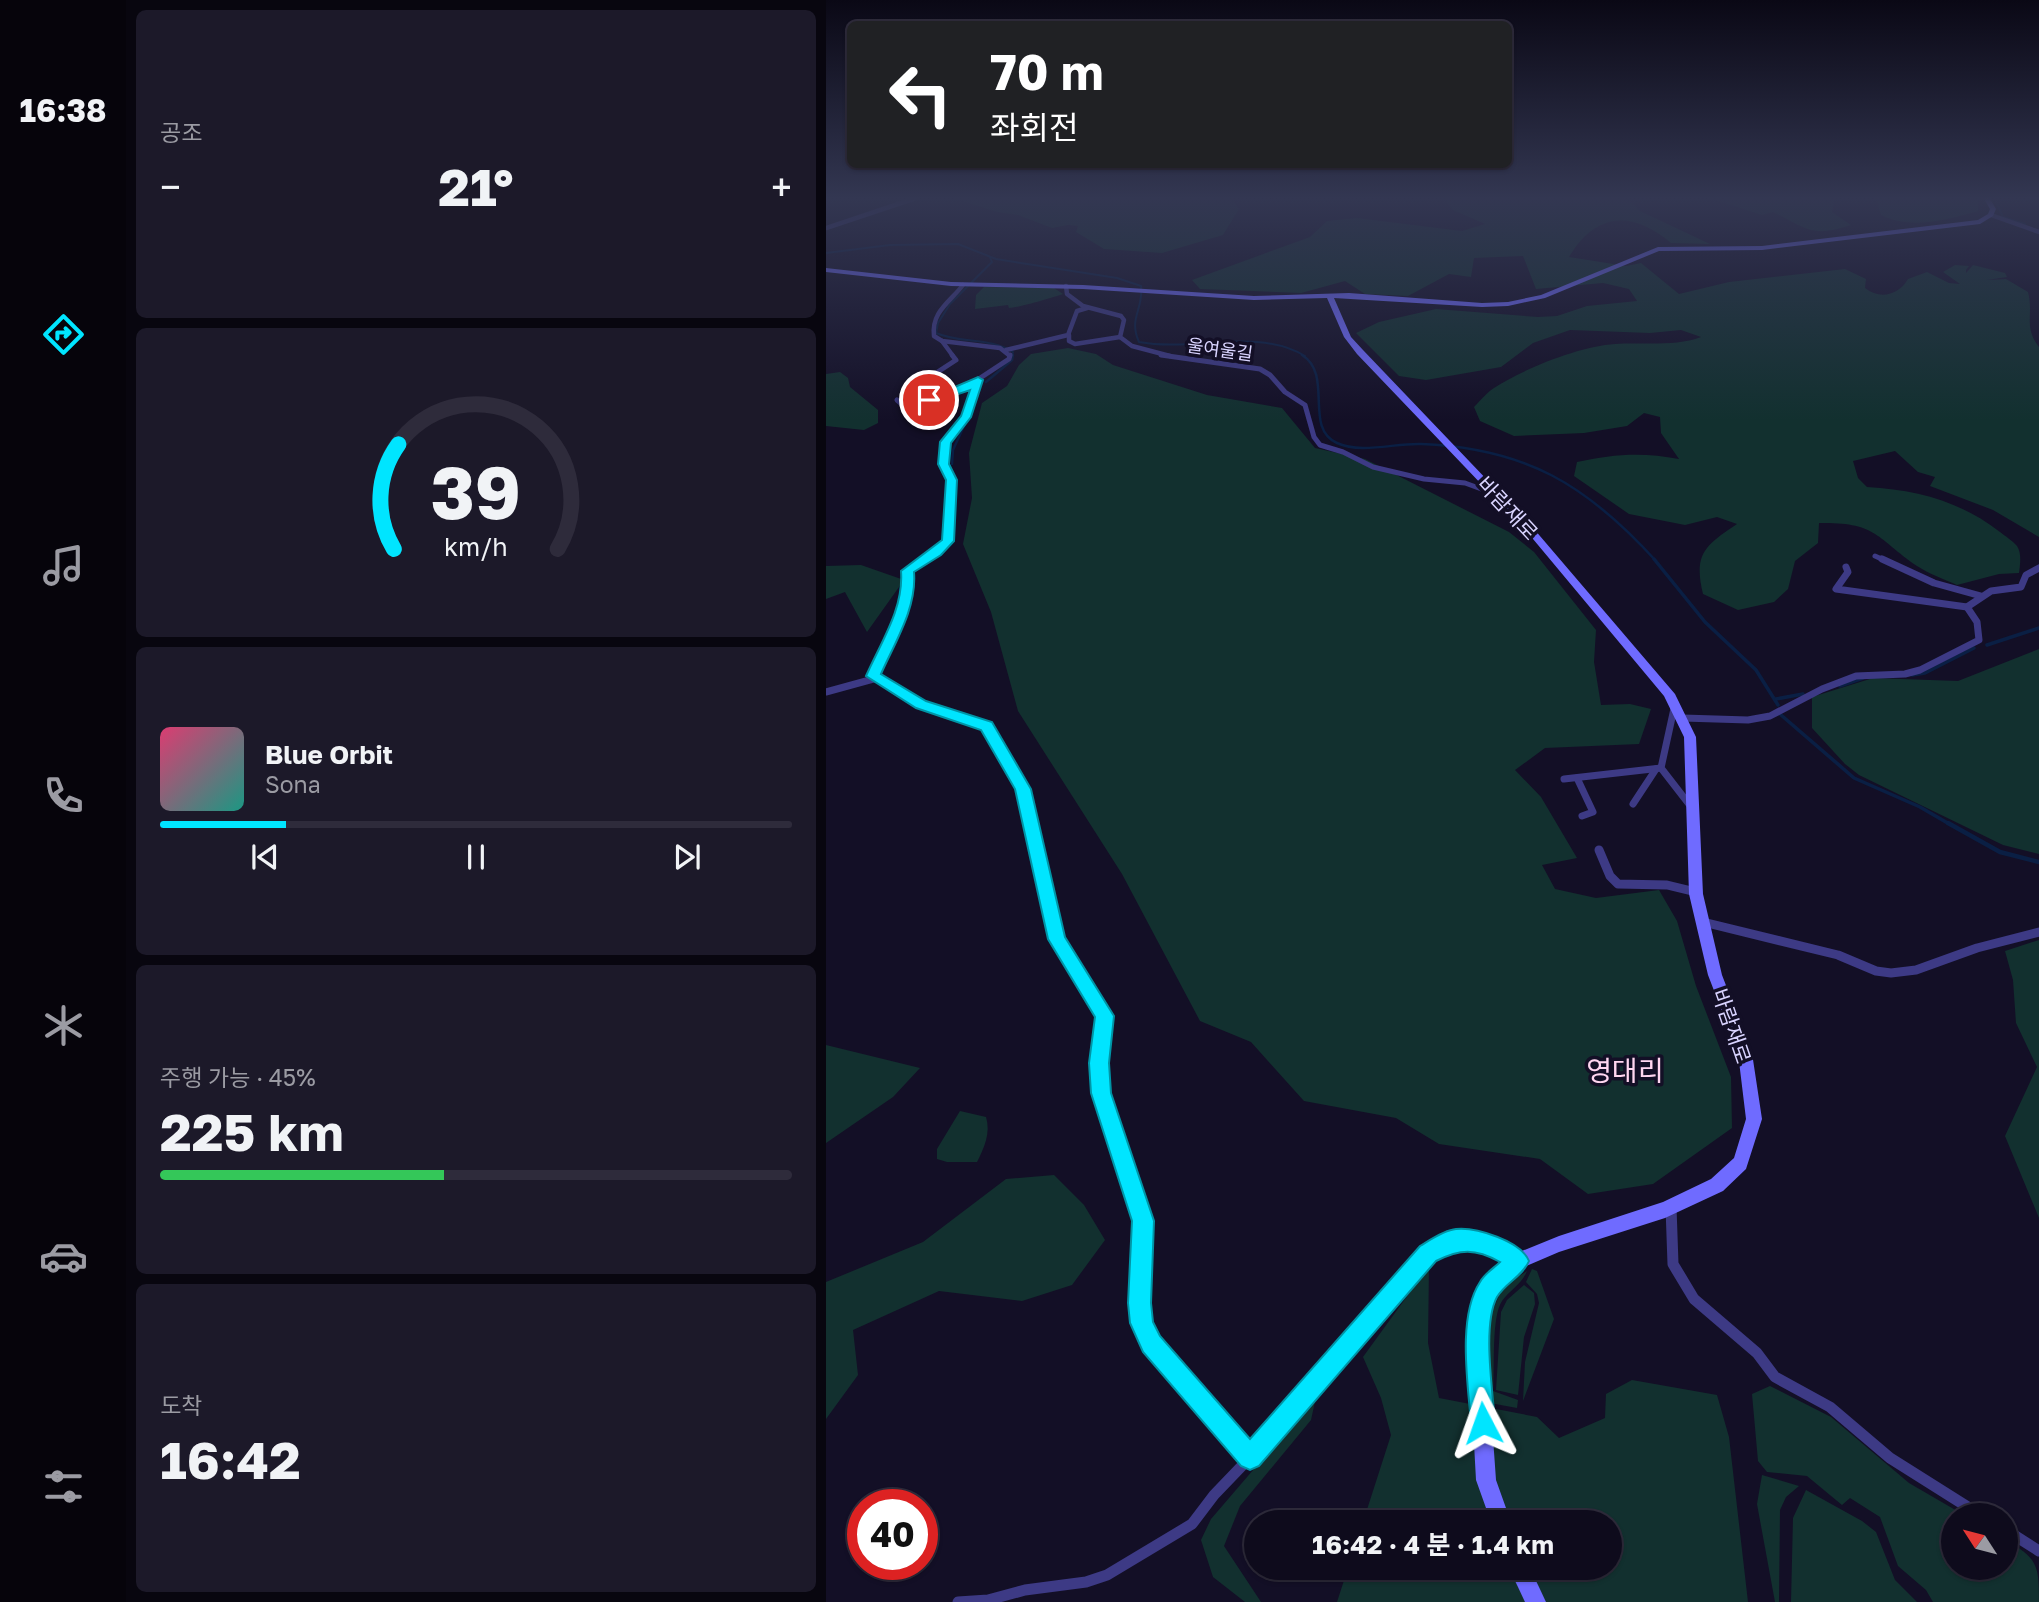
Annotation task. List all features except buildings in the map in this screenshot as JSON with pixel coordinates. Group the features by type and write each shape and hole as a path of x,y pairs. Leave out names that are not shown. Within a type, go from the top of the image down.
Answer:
{"main road":[{"path":"843,272 969,285 1066,286 1254,298 1330,296 1482,305 1508,304 1543,297 1602,272"},
{"name":"바람재로","path":"1330,296 1348,337 1360,352 1531,531 1670,694 1690,737 1696,892 1715,975 1745,1053 1754,1119 1740,1163 1717,1185 1671,1207 1559,1244 1518,1261 1488,1289 1480,1314 1478,1353 1486,1480 1497,1510"},
{"path":"1525,1580 1536,1602"}],"street":[{"path":"933,375 956,360 933,332 936,315 969,285"},
{"path":"1066,286 1070,297 1087,307 1121,316 1124,320 1121,337 1075,344 1069,341 1077,312 1087,307"},
{"path":"942,341 1006,350 1069,335"},
{"name":"울여울길","path":"1121,337 1128,344 1140,349 1264,370 1273,375 1282,391 1305,405 1314,437 1320,445 1343,452 1373,467 1424,479 1465,482 1494,494"},
{"path":"897,400 905,407 965,388 1009,359 1010,355 1006,350"},
{"path":"978,380 966,417 945,442 944,464 952,480 948,541 937,552 908,571 909,587 905,604 873,676 921,704 987,726 1023,789 1057,939 1105,1016 1099,1063 1101,1093 1143,1221 1139,1303 1142,1323 1151,1344 1250,1458"},
{"path":"1875,556 1934,583 1981,596"},
{"path":"1683,718 1748,720 1770,716 1822,689 1856,676 1905,674 1920,670 1979,640 1980,628 1967,607 1836,589 1849,572 1846,567"},
{"path":"1967,607 1991,591 2021,587 2026,575 2039,568"},
{"path":"826,692 877,678"},
{"path":"1633,804 1659,769 1675,704"},
{"path":"1564,779 1659,769"},
{"path":"1659,769 1693,810"},
{"path":"1577,778 1593,812 1581,816"},
{"path":"1600,850 1610,876 1618,884 1667,885 1696,892"},
{"path":"1703,922 1838,955 1877,971 1891,973 1916,970 1976,948 2007,943 2039,932"},
{"path":"1671,1207 1674,1264 1694,1298 1757,1353 1775,1377 1830,1406 1890,1458 1961,1503"},
{"path":"958,1602 988,1601 1025,1590 1086,1582 1107,1575 1192,1524 1214,1495 1250,1458 1428,1253 1455,1240 1490,1244 1518,1261"},
{"path":"2018,1538 2039,1551"}],"green space":[{"path":"1215,272 1472,272 1471,277 1449,274 1408,296 1365,294 1345,281 1301,293 1200,289 1192,280"},
{"path":"1529,272 1652,272 1679,294 1729,282 1820,272 1851,272 1866,279 1865,288 1883,295 1900,289 1908,279 1927,272 1949,283 1960,284 1943,272 2005,273 2007,277 1987,280 2006,279 2028,292 2031,333 2039,347 2039,537 1993,510 1930,486 1935,477 1918,472 1895,451 1853,461 1858,478 1867,487 1921,494 1954,505 1985,521 2019,549 2019,573 1999,574 1957,585 1922,569 1874,533 1853,525 1819,523 1818,543 1795,561 1788,589 1774,602 1738,610 1703,594 1700,580 1701,559 1717,538 1737,524 1717,517 1685,525 1629,514 1574,476 1577,462 1603,457 1640,455 1679,459 1661,433 1660,417 1644,413 1627,426 1584,433 1514,436 1480,421 1474,407 1488,392 1506,381 1536,366 1585,349 1626,344 1670,343 1701,337 1681,330 1650,333 1570,330 1533,343 1501,367 1426,380 1399,376 1356,333 1379,322 1436,309 1538,317 1557,316 1587,306 1637,301 1629,289 1603,283 1536,289"},
{"path":"984,287 1054,288 1063,294 1009,308 1008,305 975,309 976,295"},
{"path":"1068,348 1096,354 1113,365 1207,395 1282,408 1315,448 1365,459 1509,532 1534,552 1596,630 1594,662 1601,705 1630,704 1651,709 1639,744 1545,748 1515,770 1541,797 1577,858 1542,865 1555,889 1596,898 1659,890 1677,921 1696,986 1731,1077 1732,1128 1653,1184 1588,1194 1540,1159 1439,1144 1396,1118 1304,1101 1251,1042 1200,1021 1122,874 1018,711 991,612 963,544 972,498 969,453 982,403 1007,386 1019,365 1031,354"},
{"path":"840,372 848,378 850,387 878,410 878,423 864,430 826,426 826,374"},
{"path":"861,565 904,580 867,632 845,592 826,599 826,566"},
{"path":"2039,649 2039,854 2003,845 1859,775 1845,764 1812,728 1812,697 1873,678 1958,681"},
{"path":"2039,940 2039,1218 2005,1136 2037,1067 2016,1023 2013,980 2005,951"},
{"path":"826,1045 920,1068 893,1097 826,1143"},
{"path":"960,1111 986,1117 987,1135 977,1162 947,1162 937,1159 937,1149"},
{"path":"1054,1175 1084,1205 1105,1240 1072,1285 1022,1301 939,1291 853,1330 858,1375 826,1419 826,1282 923,1242 1006,1179"},
{"path":"1429,1266 1428,1343 1439,1398 1537,1417 1559,1438 1605,1418 1606,1394 1632,1380 1717,1395 1729,1437 1748,1602 1337,1602 1344,1580 1622,1580 1622,1510 1367,1510 1391,1435 1381,1398 1363,1357"},
{"path":"1532,1269 1537,1271 1554,1319 1523,1401 1525,1362 1539,1303 1537,1294 1526,1282"},
{"path":"1527,1271 1502,1301 1495,1331 1493,1391 1518,1400 1517,1408 1490,1403 1488,1322 1503,1286"},
{"path":"1524,1285 1534,1293 1535,1304 1524,1337 1518,1395 1496,1390 1501,1312 1507,1300"},
{"path":"1770,1386 1831,1417 1909,1483 1943,1503 1941,1503 1941,1580 2018,1580 2018,1548 2031,1558 2037,1571 2039,1602 1933,1602 1926,1590 1898,1566 1880,1517 1850,1498 1842,1505 1807,1476 1767,1472 1758,1461 1752,1394"},
{"path":"1316,1397 1311,1420 1240,1506 1224,1546 1261,1602 1245,1602 1213,1577 1201,1540 1211,1519"},
{"path":"1762,1475 1799,1486 1786,1497 1780,1510 1779,1602 1775,1602 1757,1504"},
{"path":"1806,1490 1862,1521 1876,1532 1895,1580 1917,1602 1791,1602 1793,1518"}],"waterway":[{"path":"982,272 950,304 938,323 936,333 1004,347 1013,352 1012,356"},
{"path":"1077,272 1117,278 1141,286 1135,326 1139,342 1181,344 1245,341 1286,347 1305,356"},
{"path":"986,382 1012,360 1013,355"},
{"path":"1302,355 1311,364 1316,375 1322,426 1327,436 1337,443 1357,448 1411,444 1458,447 1492,453 1523,463 1552,476 1605,511 1656,561"},
{"path":"952,464 953,450 978,395"},
{"path":"1654,559 1705,622 1756,670 1778,705"},
{"path":"1987,645 2039,628"},
{"path":"1912,675 1925,673 1974,648"},
{"path":"1840,686 1863,678"},
{"path":"1776,699 1803,694"},
{"path":"1781,715 1854,778 1920,807 1951,825"},
{"path":"1948,823 2000,852 2039,862"}],"district":[{"name":"영대리","path":"1625,1070"}],"route":[{"path":"929,400 973,385 978,380 966,417 945,442 944,464 952,480 948,541 937,552 908,571 909,587 905,604 873,676 921,704 987,726 1023,789 1057,939 1105,1016 1099,1063 1101,1093 1143,1221 1139,1303 1142,1323 1151,1344 1250,1458 1428,1253 1441,1244 1455,1240 1490,1244 1518,1261 1488,1289 1480,1314 1478,1353 1483,1423"}]}
